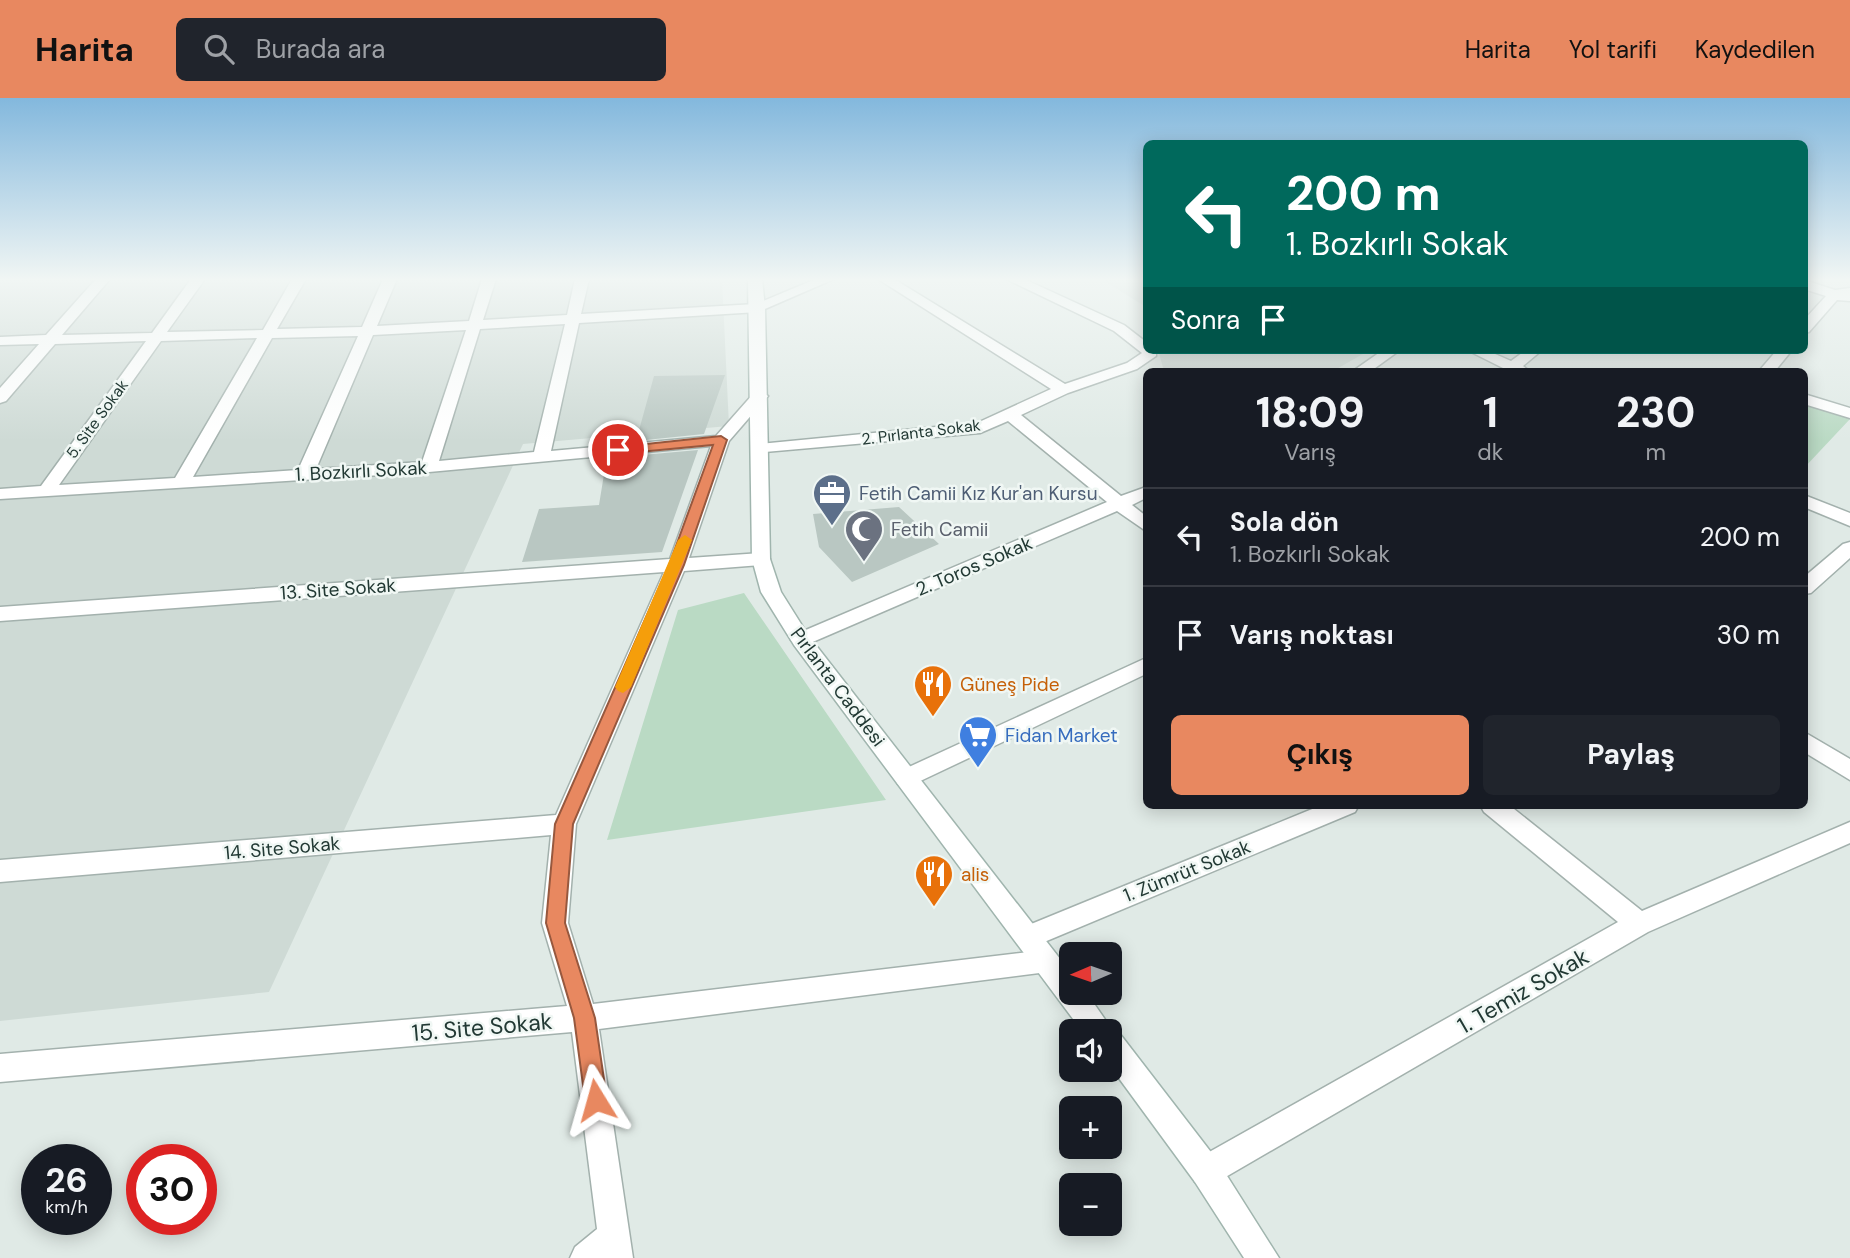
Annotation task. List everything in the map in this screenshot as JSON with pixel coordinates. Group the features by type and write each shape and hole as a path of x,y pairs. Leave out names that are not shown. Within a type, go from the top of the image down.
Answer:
{"street":[{"path":"0,398 56,333"},
{"name":"5. Site Sokak","path":"46,491 159,333"},
{"path":"0,341 296,333"},
{"path":"306,474 367,333"},
{"path":"429,467 472,333"},
{"path":"541,458 570,333"},
{"name":"Pırlanta Caddesi","path":"759,333 761,559 771,592 801,640 1090,1019"},
{"path":"972,333 1063,390"},
{"path":"1125,333 1143,347"},
{"path":"181,483 267,334"},
{"name":"2. Pırlanta Sokak","path":"761,449 980,428 1063,390 1139,370 1147,354"},
{"path":"1366,368 1387,354"},
{"path":"1483,354 1514,368"},
{"path":"1517,368 1531,354"},
{"path":"1770,368 1782,354"},
{"path":"586,1258 616,1247 584,1018 555,923 564,824 677,565 721,440 760,396"},
{"path":"1808,400 1850,413"},
{"path":"1008,413 1143,523"},
{"name":"1. Bozkırlı Sokak","path":"0,494 429,467 721,440"},
{"name":"2. Toros Sokak","path":"801,640 1143,493"},
{"path":"1808,502 1850,520"},
{"path":"1808,584 1850,548"},
{"name":"13. Site Sokak","path":"0,614 761,559"},
{"path":"906,778 1143,666"},
{"path":"1808,744 1850,771"},
{"name":"1. Zümrüt Sokak","path":"1028,937 1337,809"},
{"path":"1497,809 1639,925"},
{"name":"14. Site Sokak","path":"0,871 564,824"},
{"name":"1. Temiz Sokak","path":"1206,1171 1639,925 1850,832"},
{"name":"15. Site Sokak","path":"0,1068 584,1018 1046,962"},
{"path":"1122,1060 1206,1171 1264,1258"},
{"path":"1239,1218 1277,1258"}],"shaded area":[{"path":"0,333 725,333 729,426 523,444 269,992 0,1021"},
{"path":"1159,354 1363,354 1338,368 1163,368"}],"green space":[{"path":"1808,406 1850,419 1808,464"},
{"path":"744,593 886,800 607,840 678,610"}],"building":[{"path":"725,375 704,434 636,441 654,376"},
{"path":"698,450 662,552 522,562 539,509 599,505 606,462 630,460 631,456"},
{"name":"Fetih Camii","path":"899,507 939,544 852,582 819,547 813,514"}],"slow traffic":[{"path":"623,687 677,565 685,540"}],"place":[{"name":"Fetih Camii Kız Kur'an Kursu","path":"832,527"},
{"name":"Fetih Camii","path":"864,563"},
{"name":"Güneş Pide","path":"933,718"},
{"name":"Fidan Market","path":"978,769"},
{"name":"alis","path":"934,908"}],"route":[{"path":"596,1100 584,1018 555,923 564,824 677,565 721,440 618,450"}]}
